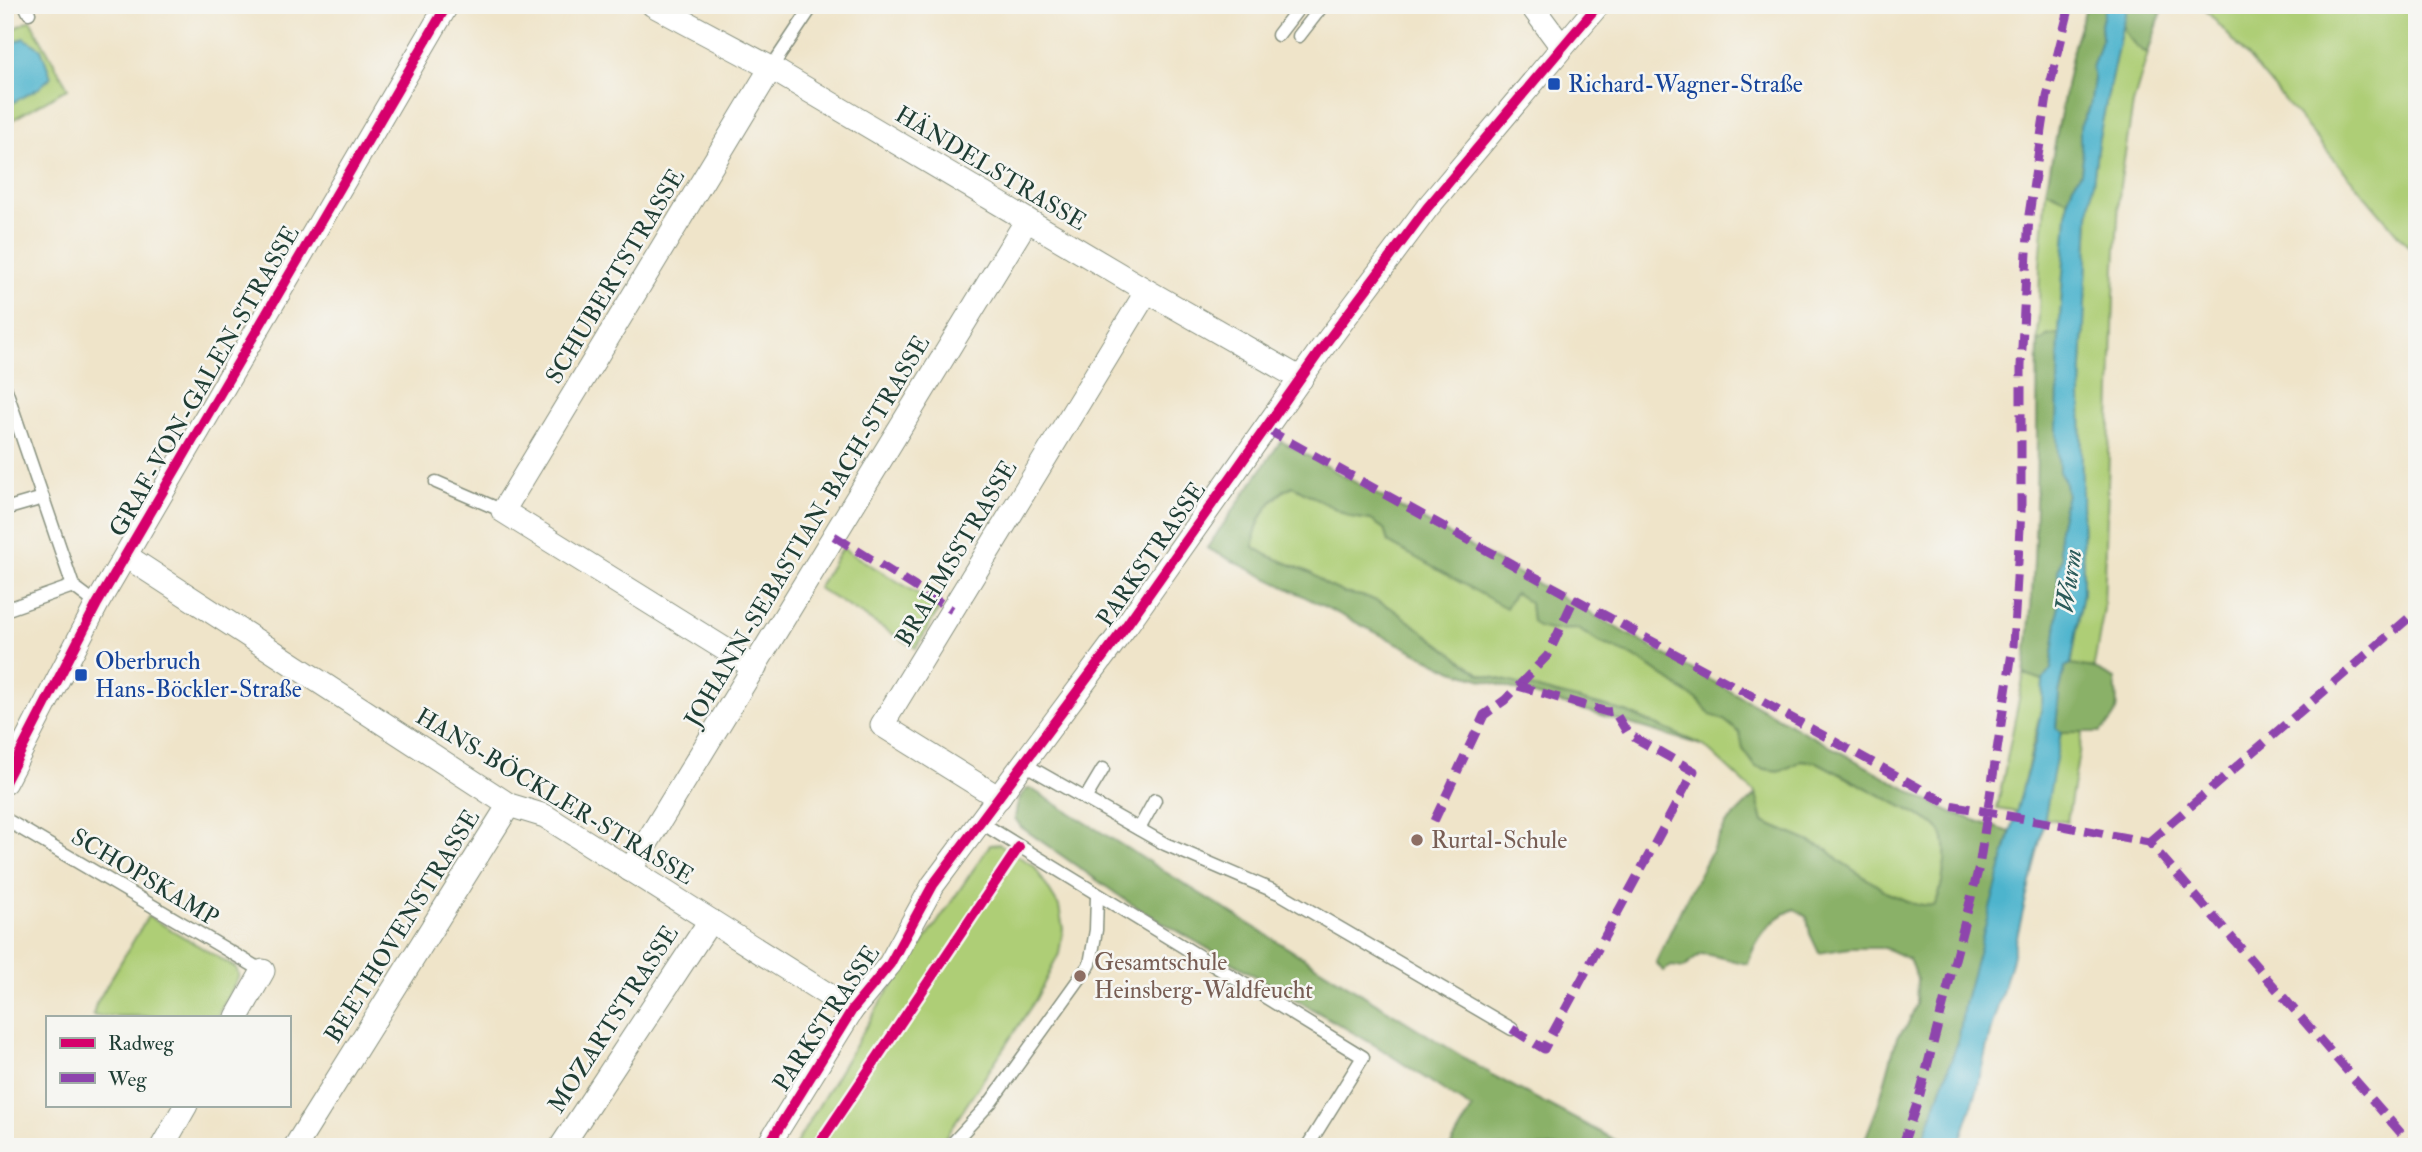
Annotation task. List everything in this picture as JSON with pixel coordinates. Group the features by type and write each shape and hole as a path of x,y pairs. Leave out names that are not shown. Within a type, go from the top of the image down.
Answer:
{"street":[{"name":"GRAF-VON-GALEN-STRASSE","path":"5,782 97,604 446,5"},
{"name":"HÄNDELSTRASSE","path":"653,5 771,68 1301,379"},
{"path":"1531,5 1562,47"},
{"name":"PARKSTRASSE","path":"767,1147 852,1010 890,964 933,885 1185,544 1301,379 1427,208 1598,5"},
{"name":"SCHUBERTSTRASSE","path":"503,511 771,68"},
{"name":"JOHANN-SEBASTIAN-BACH-STRASSE","path":"630,870 1027,220"},
{"name":"BRAHMSSTRASSE","path":"999,798 882,725 1147,291"},
{"path":"503,511 755,667"},
{"name":"HANS-BÖCKLER-STRASSE","path":"126,556 509,805 545,816 852,1010"},
{"name":"BEETHOVENSTRASSE","path":"295,1147 509,805"},
{"name":"MOZARTSTRASSE","path":"561,1147 710,921"},
{"path":"238,1016 263,971"},
{"path":"162,1147 185,1106"}],"lane":[{"path":"771,68 813,5"},
{"path":"1278,35 1301,5"},
{"path":"1299,36 1323,5"},
{"path":"5,387 73,586 97,604"},
{"path":"436,482 503,511"},
{"path":"5,509 43,498"},
{"path":"5,610 73,586"},
{"path":"1024,764 1165,844 1281,894 1512,1029"},
{"path":"1085,799 1102,769"},
{"path":"1139,829 1155,800"},
{"name":"SCHOPSKAMP","path":"5,819 263,971"},
{"path":"980,822 1363,1057 1307,1147"},
{"path":"949,1147 990,1103 1090,964 1096,930 1097,896"}],"green space":[{"path":"2087,5 2106,5 2101,25 2102,37 2092,68 2093,96 2084,116 2080,141 2083,158 2081,173 2068,200 2046,190 2074,45"},
{"path":"2128,5 2164,5 2148,53 2135,45 2125,32 2123,20"},
{"path":"2201,5 2417,5 2417,257 2241,49"},
{"path":"30,20 68,88 5,124 5,34"},
{"path":"2123,22 2132,41 2148,53 2133,104 2120,185 2104,608 2067,822 2043,818 2061,732 2083,592 2081,390 2089,216 2098,142"},
{"path":"2046,190 2068,200 2059,334 2047,336 2038,343 2040,265"},
{"path":"2059,334 2057,436 2067,494 2059,528 2062,557 2058,571 2058,615 2051,669 2043,680 2024,674 2034,550 2038,343 2047,336"},
{"path":"1281,441 1932,803 2010,832 1964,1004 1959,1038 1921,1147 1862,1147 1878,1106 1897,1037 1907,1026 1916,1005 1917,979 1909,959 1885,948 1849,948 1819,953 1810,934 1807,917 1794,909 1764,931 1748,964 1701,954 1683,968 1672,966 1663,971 1656,962 1726,824 1756,794 1763,822 1827,849 1840,861 1890,894 1914,904 1934,906 1940,892 1945,846 1937,827 1817,762 1801,760 1780,770 1756,767 1743,749 1740,733 1724,720 1711,715 1700,702 1639,659 1597,641 1578,629 1550,630 1538,627 1532,621 1530,603 1515,593 1506,608 1388,542 1384,529 1371,520 1351,517 1293,486 1271,502 1265,510 1257,528 1254,547 1311,573 1325,584 1344,593 1367,597 1390,607 1480,674 1626,712 1704,746 1453,671 1207,548"},
{"path":"1293,486 1351,517 1371,520 1384,529 1388,542 1506,607 1515,592 1530,603 1532,621 1550,630 1578,629 1597,641 1639,659 1700,702 1711,715 1734,727 1740,733 1743,749 1756,767 1780,770 1801,760 1817,762 1930,821 1940,831 1945,846 1942,883 1934,906 1914,904 1890,894 1840,861 1827,849 1763,822 1756,794 1704,746 1626,712 1480,674 1390,607 1367,597 1344,593 1325,584 1311,573 1254,547 1257,529 1265,511 1278,496"},
{"path":"842,548 940,607 916,648 818,588"},
{"path":"2071,664 2093,668 2115,679 2115,714 2100,732 2061,732 2056,729 2059,693 2065,667"},
{"path":"2024,674 2043,680 2042,705 2017,812 1997,809"},
{"path":"1030,788 1492,1075 1628,1147 1450,1147 1472,1109 1378,1047 1131,904 1021,827 1015,818 1017,805 1023,793"},
{"path":"999,844 1034,866 1059,906 1063,929 1059,954 1036,999 946,1136 933,1147 794,1147 884,997 990,845"},
{"path":"148,916 236,968 239,976 218,1016 93,1016 96,1004"}],"water":[{"name":"Wurm","path":"2106,5 2128,5 2098,142 2089,216 2081,390 2083,592 2071,664 2065,667 2059,693 2056,728 2061,732 2042,832 2010,966 1990,1032 1977,1090 1958,1147 1921,1147 1959,1038 1964,1004 2035,743 2042,705 2043,680 2051,669 2058,615 2058,571 2062,557 2059,550 2059,528 2067,494 2064,479 2059,472 2057,436 2059,334 2068,200 2081,173 2083,158 2080,126 2090,107 2094,79 2092,68 2102,37 2101,25"},
{"path":"24,38 41,49 51,77 39,88 5,107 5,46"}],"marked path":[{"path":"1902,1147 1919,1098 1979,867 2013,646 2021,511 2021,366 2029,215 2047,97 2070,5"},
{"path":"1266,429 1950,805 2149,842 2413,1147"},
{"path":"834,536 952,610"},
{"path":"1434,821 1484,715 1505,700 1548,655 1574,599"},
{"path":"2149,842 2417,611"},
{"path":"1512,1029 1544,1049 1694,771 1628,734 1614,711 1607,712 1518,686"}],"cycle path":[{"path":"5,782 97,604 447,5"},
{"path":"767,1147 852,1010 890,964 933,885 1126,626 1320,351 1427,208 1598,5"},
{"path":"817,1147 1019,847"}],"place":[{"name":"Richard-Wagner-Straße","path":"1554,84"},
{"name":"Oberbruch Hans-Böckler-Straße","path":"81,675"},
{"name":"Rurtal-Schule","path":"1417,840"},
{"name":"Gesamtschule Heinsberg-Waldfeucht","path":"1080,976"}]}
